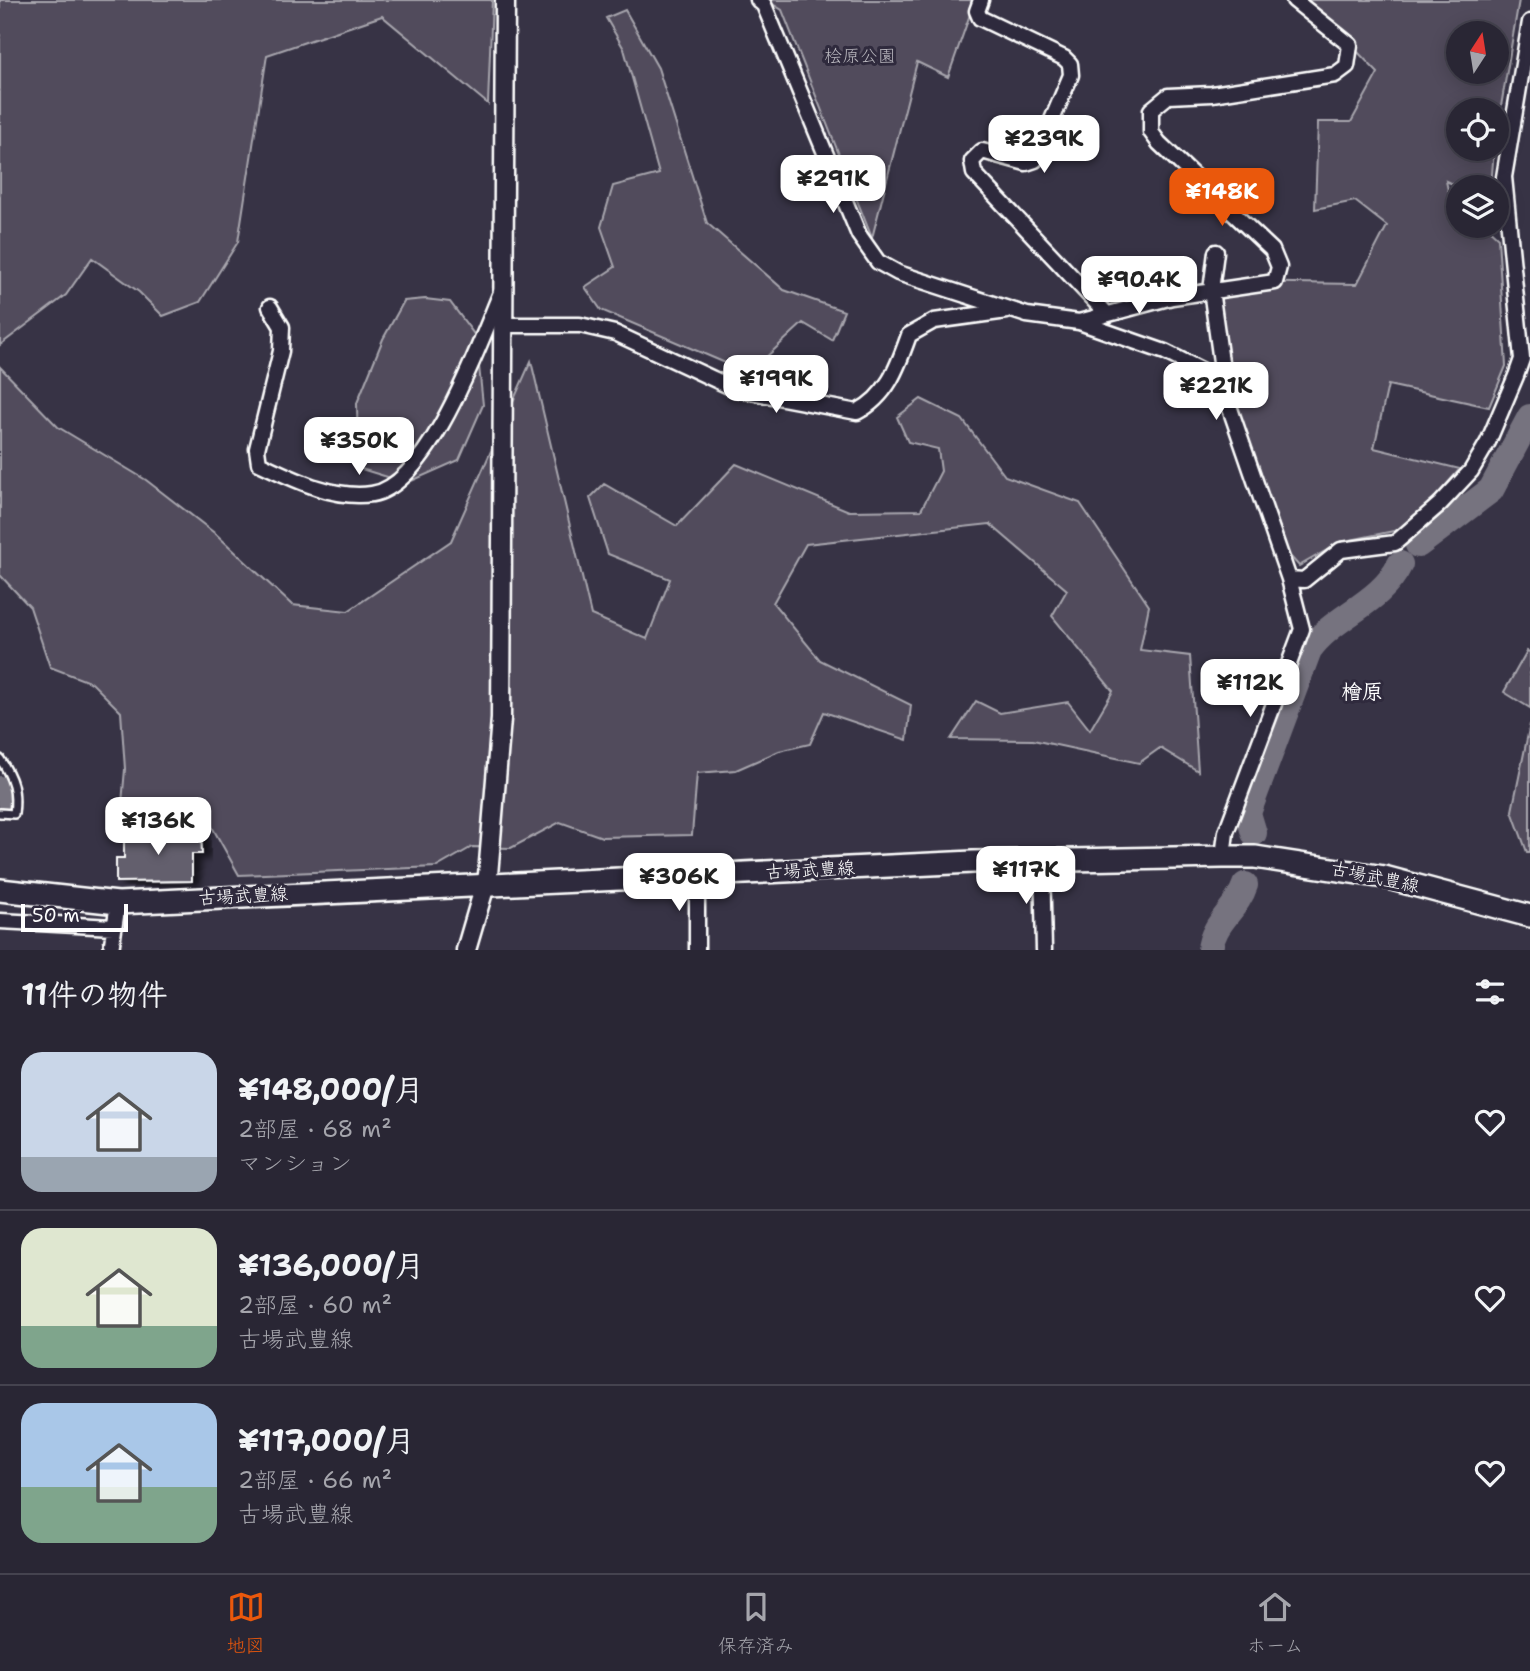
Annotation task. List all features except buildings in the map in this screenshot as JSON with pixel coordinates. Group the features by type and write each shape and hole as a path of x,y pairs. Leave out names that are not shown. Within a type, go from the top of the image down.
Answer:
{"main road":[{"name":"古場武豊線","path":"0,890 118,902 1042,861 1255,857 1384,877 1530,916"}],"street":[{"path":"466,950 486,886 501,719 505,0"},
{"path":"758,0 764,5 833,166 859,235 878,262 910,277 1012,310 1079,322 1186,361 1216,383 1226,397 1289,579 1302,629 1226,832 1223,857"},
{"path":"981,0 978,10 980,18 1064,58 1070,64 1071,75 1035,160 1026,163 982,151 972,161 974,173 1110,314 1128,329 1134,341"},
{"path":"1079,322 1171,297 1275,282 1279,267 1276,258 1260,237 1159,143 1151,132 1151,110 1168,96 1212,94 1322,78 1342,71 1350,59 1350,45 1294,0"},
{"path":"1289,579 1304,580 1341,550 1395,543 1440,504 1471,471 1488,442 1526,359 1504,177 1530,22"},
{"path":"1216,252 1211,290 1222,369 1216,383"},
{"path":"270,307 282,327 281,351 257,449 259,463 302,483 348,494 374,494 393,485 443,425 505,282"},
{"path":"502,325 580,325 615,333 735,388 858,412 873,404 896,374 909,335 934,321 1012,310"},
{"path":"1042,861 1044,950"},
{"path":"697,876 697,950"},
{"path":"111,950 118,902"},
{"path":"0,920 113,927"}],"lane":[{"path":"0,760 12,777 16,796 14,814 0,813"}],"green space":[{"path":"0,0 492,0 488,104 382,16 267,55 238,242 200,302 163,316 139,292 92,258 66,295 0,345"},
{"name":"桧原公園","path":"766,0 975,0 948,77 917,62 872,238 782,10"},
{"path":"1300,0 1519,0 1509,59 1509,21 1446,21 1446,84 1505,84 1502,98 1446,98 1446,161 1493,161 1492,175 1446,175 1446,238 1498,238 1506,366 1489,407 1388,385 1374,448 1460,469 1408,528 1341,542 1299,566 1280,545 1217,380 1219,282 1357,284 1387,226 1355,201 1315,209 1318,122 1351,122 1378,73 1326,19"},
{"path":"625,10 658,68 707,223 784,290 844,311 832,340 803,323 749,373 601,310 585,287 615,267 601,227 613,186 659,174 624,49 606,18"},
{"path":"425,299 450,302 476,337 483,405 459,460 407,483 358,468 357,403 383,339 404,301"},
{"path":"531,361 591,615 647,639 670,579 608,554 590,498 604,484 677,526 736,464 849,511 921,510 941,471 938,449 908,442 897,417 921,399 962,419 1005,476 1080,503 1149,606 1140,650 1190,656 1198,771 1160,748 1139,763 1033,740 951,739 976,701 1000,713 1068,702 1090,730 1113,691 1052,616 1067,590 990,524 806,544 773,603 820,660 911,705 907,740 824,712 810,744 779,751 736,770 697,773 692,835 602,837 560,822 511,848 472,847 437,867 239,875 211,825 120,826 125,769 121,712 92,683 50,667 30,607 0,575 0,367 58,427 146,480 217,535 292,605 348,611 451,541"},
{"path":"1527,651 1530,652 1530,708 1504,692"},
{"path":"1530,724 1530,852 1527,852 1512,811"}],"waterway":[{"path":"1418,545 1491,490 1530,417"},
{"path":"1254,833 1248,813 1309,650 1331,627 1381,589 1392,578 1400,564"},
{"path":"0,784 7,806"},
{"path":"1210,950 1215,932 1245,885"}],"district":[{"name":"檜原","path":"1362,692"}]}
